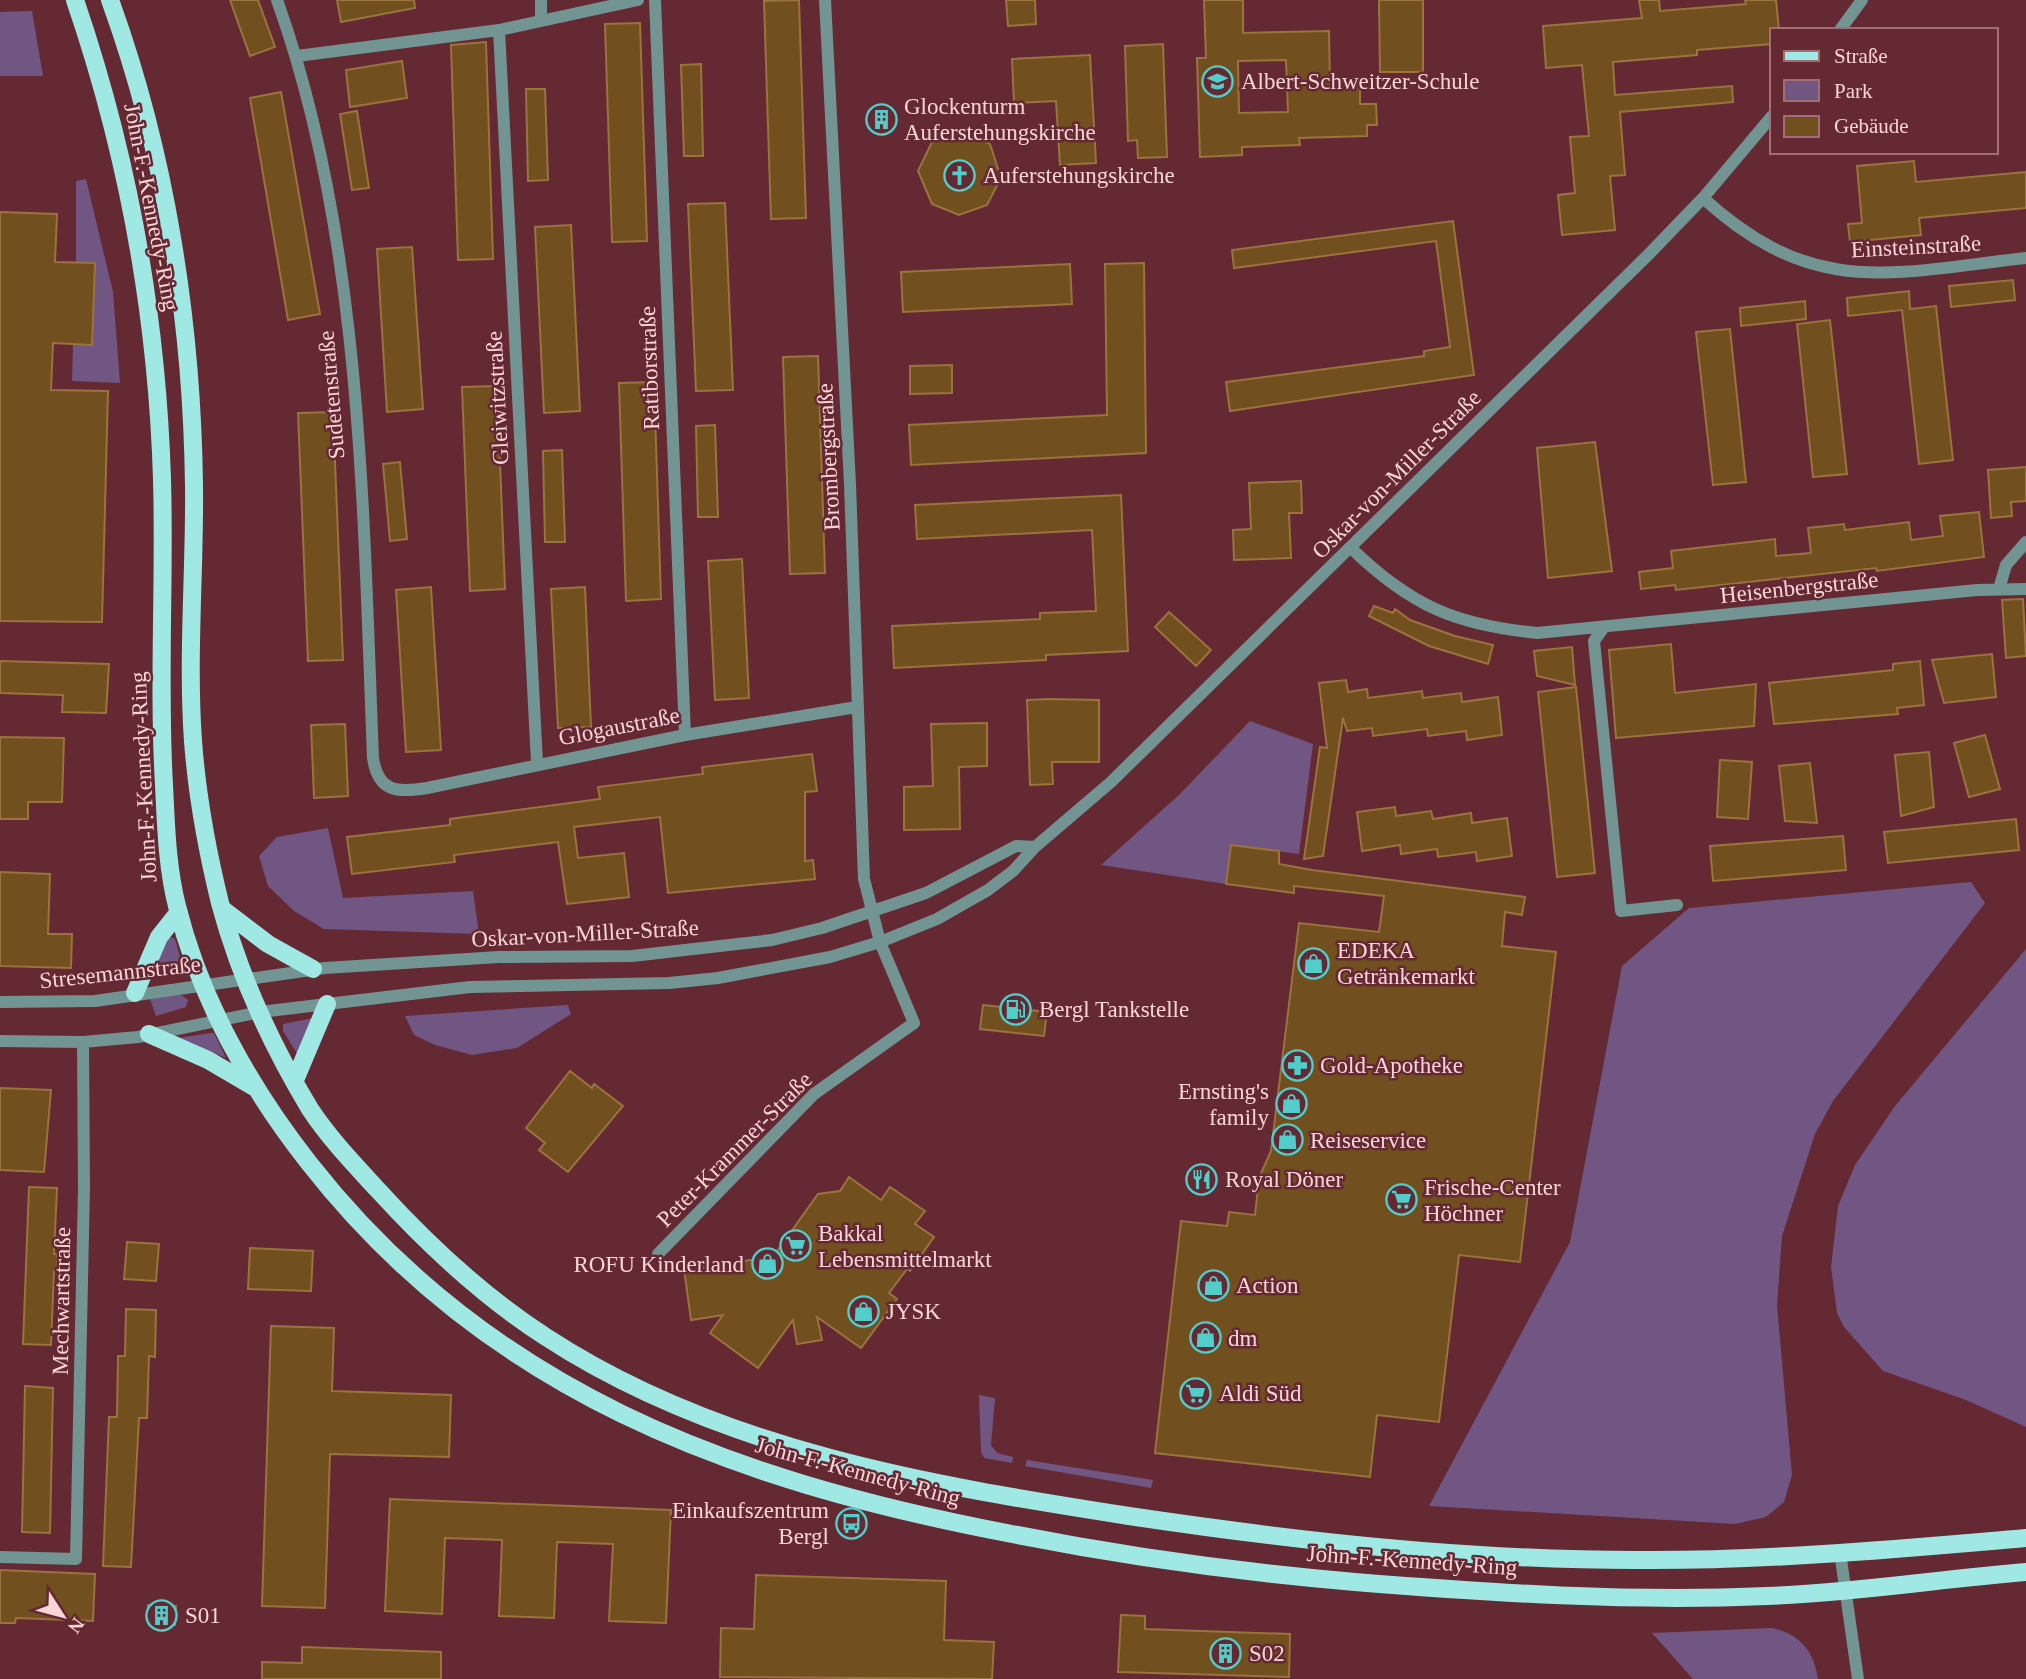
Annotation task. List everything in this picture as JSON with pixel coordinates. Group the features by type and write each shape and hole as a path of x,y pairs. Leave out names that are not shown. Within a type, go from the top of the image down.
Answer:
{"main road":[{"name":"John-F.-Kennedy-Ring","path":"75,0 113,127 149,307 162,482 162,748 167,839 178,912 220,1019 254,1087 331,1191 368,1232 463,1317 526,1361 630,1418 733,1463 779,1479 897,1510 1056,1543 1158,1560 1310,1578 1580,1597 1776,1596 2026,1572"},
{"name":"John-F.-Kennedy-Ring","path":"110,0 145,110 182,303 190,392 194,485 193,740 206,841 222,909 244,977 312,1111 340,1149 423,1239 502,1307 546,1337 619,1380 663,1401 747,1434 823,1455 1012,1498 1191,1525 1432,1552 1635,1560 1840,1552 2026,1538"},
{"path":"222,909 268,944 313,969"},
{"path":"135,993 159,937 178,912"},
{"path":"295,1080 327,1004"},
{"path":"149,1034 208,1060 254,1087"}],"street":[{"name":"Sudetenstraße","path":"277,0 297,56 328,183 353,378 365,542 373,758 379,780 391,788"},
{"path":"541,0 541,18"},
{"path":"297,56 499,30 541,18 638,0"},
{"name":"Ratiborstraße","path":"654,0 685,735"},
{"name":"Brombergstraße","path":"825,0 850,484 864,879 872,912"},
{"path":"1842,28 1863,0"},
{"name":"Gleiwitzstraße","path":"499,30 537,763"},
{"name":"Oskar-von-Miller-Straße","path":"260,1012 470,987 669,983 718,978 819,960 880,942 937,919 988,890 1013,871 1035,847 1111,782 1352,549 1703,198 1770,118"},
{"name":"Einsteinstraße","path":"1703,198 1732,224 1767,247 1825,268 1858,274 1958,268 2026,258"},
{"path":"1999,589 2006,565 2026,542"},
{"name":"Heisenbergstraße","path":"1352,549 1392,586 1443,613 1468,622 1538,633 1999,589 2026,589"},
{"path":"1604,627 1594,641 1621,911 1677,905"},
{"name":"Glogaustraße","path":"391,788 404,792 427,789 537,763 857,707"},
{"name":"Oskar-von-Miller-Straße","path":"244,977 313,969 499,957 632,956 772,940 872,912 926,893 1016,846 1035,847"},
{"name":"Peter-Krammer-Straße","path":"659,1254 814,1094 914,1023 880,942 872,912"},
{"name":"Stresemannstraße","path":"0,1002 95,1000 244,977"},
{"path":"0,1041 83,1042 149,1034 260,1012"},
{"name":"Mechwartstraße","path":"0,1557 76,1559 84,1188 83,1042"},
{"path":"1840,1552 1858,1679"}],"green space":[{"path":"32,11 43,76 0,76 0,12"},
{"path":"86,179 113,292 120,383 72,381 73,344 92,345 95,263 76,262 76,181"},
{"path":"1250,721 1313,744 1299,854 1231,845 1226,884 1101,865 1180,794"},
{"path":"328,828 343,898 473,891 479,934 324,929 294,911 268,886 259,856 277,837"},
{"path":"1971,882 1985,903 1833,1101 1815,1134 1782,1236 1777,1305 1792,1475 1784,1502 1766,1517 1735,1524 1429,1506 1570,1242 1622,966 1689,908"},
{"path":"168,936 175,939 182,964 157,970 155,966"},
{"path":"2026,949 2026,1427 1966,1400 1883,1371 1844,1327 1837,1313 1831,1267 1838,1206 1855,1165 1895,1106"},
{"path":"180,994 188,1000 186,1007 156,1016 150,999"},
{"path":"568,1005 571,1014 517,1048 472,1055 435,1045 414,1035 405,1016"},
{"path":"313,1018 298,1055 283,1031 283,1024"},
{"path":"211,1033 214,1033 226,1058 178,1038"},
{"path":"979,1395 995,1398 991,1445 997,1453 1013,1457 1012,1463 984,1458 981,1452"},
{"path":"1027,1460 1153,1480 1151,1488 1025,1466"},
{"path":"1772,1628 1798,1639 1804,1645 1813,1660 1818,1679 1693,1679 1652,1633"}],"building":[{"path":"230,0 258,0 275,47 250,56"},
{"path":"337,0 414,0 415,8 341,22"},
{"path":"799,0 806,218 771,219 764,1"},
{"path":"1006,0 1035,0 1036,24 1008,26"},
{"name":"Albert-Schweitzer-Schule","path":"1204,0 1243,0 1243,33 1329,31 1330,87 1360,86 1360,104 1376,104 1377,125 1367,125 1367,136 1299,138 1300,145 1242,147 1242,155 1200,157 1197,58 1206,58","holes":["1286,60 1288,112 1239,113 1238,61"]},
{"name":"Albert-Schweitzer-Schule","path":"1379,0 1423,0 1423,72 1380,72"},
{"path":"1639,0 1659,0 1660,11 1746,4 1745,0 1776,0 1779,28 1770,28 1770,44 1697,50 1697,55 1613,62 1615,95 1732,86 1733,102 1620,112 1625,175 1610,176 1615,230 1562,235 1558,195 1575,193 1570,137 1589,136 1582,65 1546,68 1543,26 1642,18"},
{"path":"640,23 647,241 612,242 605,24"},
{"path":"486,42 493,259 458,260 451,45"},
{"path":"1163,44 1167,157 1138,158 1137,140 1128,141 1125,46"},
{"path":"1090,55 1096,163 1060,165 1056,101 1014,103 1012,59"},
{"path":"402,61 407,98 350,107 346,70"},
{"path":"701,64 703,156 684,156 681,65"},
{"path":"526,89 545,89 548,180 528,181"},
{"path":"281,92 320,314 288,320 250,98"},
{"path":"357,111 369,188 352,190 340,114"},
{"name":"Auferstehungskirche","path":"961,131 990,144 1001,178 987,205 959,215 932,204 918,171 932,142"},
{"path":"1914,161 1916,182 2026,172 2026,208 1919,218 1921,235 1850,242 1848,224 1862,223 1857,166"},
{"path":"725,203 733,390 696,391 688,204"},
{"path":"0,212 57,214 55,262 95,263 92,345 53,343 51,390 108,391 102,622 0,621"},
{"path":"1453,221 1474,375 1230,411 1226,382 1424,356 1424,351 1450,347 1436,241 1234,268 1232,250"},
{"path":"571,225 580,411 544,413 535,227"},
{"path":"412,247 423,409 387,412 377,249"},
{"path":"1144,263 1146,453 911,465 909,425 1107,415 1105,264"},
{"path":"1070,264 1072,304 903,312 901,272"},
{"path":"2013,280 2015,300 1951,307 1949,286"},
{"path":"1909,291 1910,309 1936,306 1953,460 1919,464 1902,310 1848,316 1847,298"},
{"path":"1805,301 1806,319 1741,326 1740,308"},
{"path":"1830,320 1847,474 1813,477 1797,324"},
{"path":"1730,329 1746,482 1713,485 1696,332"},
{"path":"818,356 825,573 790,574 783,357"},
{"path":"952,365 952,393 910,394 910,366"},
{"path":"654,382 661,599 626,601 619,383"},
{"path":"497,386 505,589 470,591 462,387"},
{"path":"333,412 343,660 308,661 298,413"},
{"path":"715,425 718,517 698,517 696,426"},
{"path":"1595,442 1612,571 1548,578 1537,448"},
{"path":"562,450 565,542 545,542 543,451"},
{"path":"400,462 407,539 390,541 383,464"},
{"path":"2026,467 2026,501 2011,502 2012,516 1991,518 1988,470"},
{"path":"1301,481 1302,513 1289,513 1291,558 1234,560 1233,530 1251,529 1249,483"},
{"path":"1121,495 1128,651 1046,655 1046,660 894,668 892,626 1040,619 1040,613 1096,611 1092,530 917,539 915,505"},
{"path":"1979,512 1984,557 1877,571 1876,568 1676,590 1675,585 1641,589 1639,572 1673,568 1671,551 1775,539 1776,556 1811,553 1808,528 1844,524 1845,530 1909,522 1911,540 1943,536 1940,516"},
{"path":"742,559 749,698 715,700 708,561"},
{"path":"431,587 441,750 406,752 396,590"},
{"path":"585,587 591,727 558,728 551,589"},
{"path":"2023,599 2026,656 2006,658 2002,600"},
{"path":"1374,606 1393,613 1395,609 1410,620 1455,636 1493,645 1488,664 1429,646 1369,616"},
{"path":"1169,612 1211,650 1196,666 1155,627"},
{"path":"1671,644 1675,693 1756,684 1754,726 1616,738 1609,650"},
{"path":"1572,647 1575,685 1537,676 1534,651"},
{"path":"1992,654 1996,697 1944,703 1932,660"},
{"path":"0,661 109,664 106,713 62,712 63,695 0,693"},
{"path":"1920,661 1924,705 1897,708 1898,714 1774,724 1769,683 1893,670 1893,664"},
{"path":"1346,680 1348,692 1367,689 1368,698 1422,691 1423,698 1461,693 1462,702 1498,697 1502,735 1467,740 1466,731 1428,736 1427,729 1373,736 1372,728 1347,731 1343,718 1323,856 1304,859 1320,747 1327,748 1319,683"},
{"path":"1576,687 1595,873 1557,877 1538,692"},
{"path":"1027,700 1099,700 1099,762 1052,762 1053,784 1030,785"},
{"path":"987,723 987,766 959,767 960,829 904,830 904,787 933,786 931,724"},
{"path":"345,724 348,796 314,798 311,725"},
{"path":"1985,735 2000,789 1969,797 1954,743"},
{"path":"0,737 64,738 62,802 28,802 28,819 0,819"},
{"path":"1929,752 1934,807 1901,816 1895,755"},
{"path":"812,754 817,791 805,792 805,861 813,860 815,879 668,893 660,817 574,827 578,858 624,853 629,897 567,904 558,842 454,855 455,862 352,874 347,837 450,825 450,819 600,799 598,787 703,774 702,767"},
{"path":"1720,760 1752,762 1748,819 1717,817"},
{"path":"1810,763 1817,823 1785,821 1779,766"},
{"path":"1395,807 1396,816 1431,811 1433,819 1471,813 1472,823 1507,818 1512,856 1477,861 1476,852 1438,857 1437,849 1401,854 1400,845 1362,851 1357,812"},
{"path":"2016,819 2019,850 1888,863 1884,832"},
{"path":"1843,836 1846,870 1713,881 1710,846"},
{"name":"Frische-Center Höchner","path":"1231,845 1279,851 1279,864 1312,870 1525,897 1522,915 1505,912 1502,946 1556,952 1520,1262 1459,1255 1439,1422 1377,1415 1370,1477 1155,1453 1181,1221 1227,1226 1229,1212 1255,1215 1259,1178 1271,1151 1299,923 1379,932 1384,896 1294,886 1294,893 1226,884"},
{"path":"0,872 50,874 48,934 72,934 71,968 0,966"},
{"path":"983,1005 1047,1012 1044,1036 980,1029"},
{"path":"570,1071 592,1088 594,1084 623,1106 568,1172 539,1150 545,1143 526,1128"},
{"path":"0,1088 51,1090 44,1172 0,1170"},
{"path":"849,1177 881,1200 890,1187 925,1211 915,1224 934,1237 910,1271 907,1269 889,1293 897,1299 861,1348 817,1317 822,1340 797,1344 793,1320 758,1368 710,1333 723,1315 691,1320 684,1269 773,1257 818,1194 840,1191"},
{"path":"29,1187 57,1188 54,1254 57,1254 57,1271 54,1271 51,1345 23,1344"},
{"path":"127,1242 159,1244 156,1281 124,1279"},
{"path":"250,1248 313,1251 311,1291 248,1289"},
{"path":"126,1309 156,1310 155,1357 149,1356 147,1418 139,1418 131,1567 103,1566 109,1417 117,1417 118,1356 125,1356"},
{"path":"271,1326 334,1328 332,1391 451,1395 449,1457 330,1454 325,1608 262,1606"},
{"path":"25,1386 53,1388 50,1533 22,1532"},
{"path":"390,1499 671,1510 666,1623 609,1621 613,1544 557,1542 554,1618 499,1616 502,1540 445,1538 442,1614 385,1611"},
{"path":"0,1570 95,1574 93,1621 16,1618 15,1623 0,1623"},
{"path":"756,1575 946,1581 944,1640 994,1642 992,1679 720,1677 721,1628 754,1629"},
{"name":"S01","path":"148,1605 176,1606 175,1625 149,1625"},
{"name":"S02","path":"1121,1615 1145,1616 1145,1629 1290,1634 1289,1677 1118,1672"},
{"path":"302,1647 441,1652 441,1679 262,1679 262,1662 302,1663"}],"place":[{"name":"Albert-Schweitzer-Schule","path":"1218,81"},
{"name":"Glockenturm Auferstehungskirche","path":"881,119"},
{"name":"Auferstehungskirche","path":"960,175"},
{"name":"EDEKA Getränkemarkt","path":"1314,963"},
{"name":"Bergl Tankstelle","path":"1016,1009"},
{"name":"Gold-Apotheke","path":"1297,1065"},
{"name":"Ernsting's family","path":"1292,1104"},
{"name":"Reiseservice","path":"1287,1140"},
{"name":"Royal Döner","path":"1202,1179"},
{"name":"Frische-Center Höchner","path":"1401,1200"},
{"name":"Bakkal Lebensmittelmarkt","path":"795,1246"},
{"name":"ROFU Kinderland","path":"767,1264"},
{"name":"Action","path":"1213,1285"},
{"name":"JYSK","path":"863,1311"},
{"name":"dm","path":"1205,1338"},
{"name":"Aldi Süd","path":"1196,1393"},
{"name":"Einkaufszentrum Bergl","path":"852,1523"},
{"name":"S01","path":"162,1615"},
{"name":"S02","path":"1226,1653"}]}
